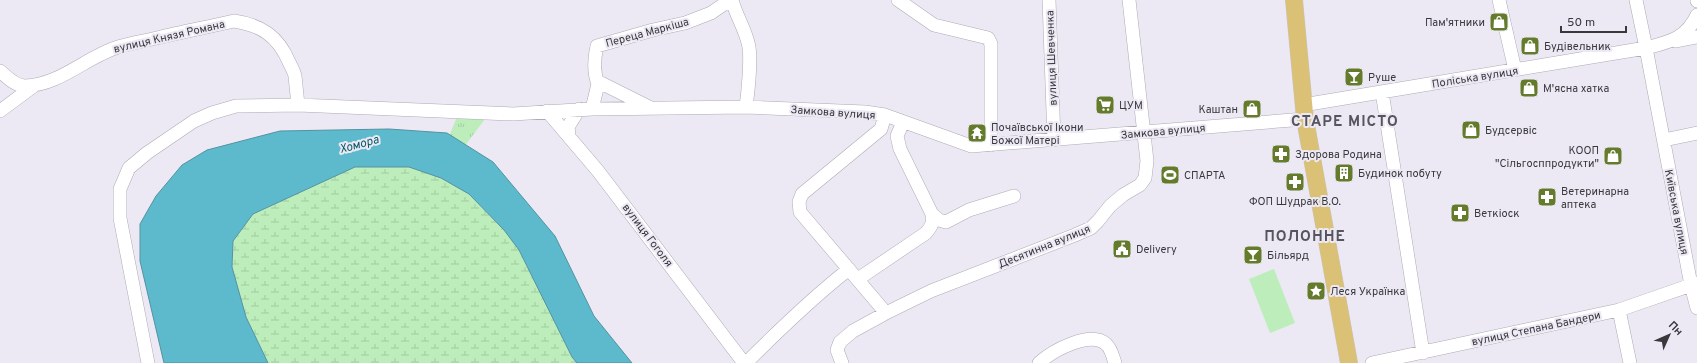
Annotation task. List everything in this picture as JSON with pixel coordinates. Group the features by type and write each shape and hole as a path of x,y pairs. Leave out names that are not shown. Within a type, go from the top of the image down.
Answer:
{"main road":[{"path":"1294,0 1304,112 1349,363"}],"street":[{"name":"Переца Маркіша","path":"598,84 594,74 594,59 597,46 653,30 686,23 711,13 731,0 744,29 749,48 746,107"},
{"path":"898,0 934,25 988,38 991,44 991,145"},
{"name":"вулиця Шевченка","path":"1049,0 1054,140"},
{"path":"1128,0 1144,132"},
{"path":"1499,0 1515,70"},
{"name":"Київська вулиця","path":"1636,0 1694,284 1697,308"},
{"path":"1675,41 1685,32 1697,15"},
{"name":"вулиця Князя Романа","path":"0,71 9,80 24,86 36,84 63,75 93,57 118,47 234,21 250,23 263,29 274,38 285,52 295,75 298,104"},
{"path":"1675,41 1697,37"},
{"name":"Поліська вулиця","path":"1304,112 1382,92 1646,48 1675,41"},
{"path":"9,80 16,88 18,94 14,101"},
{"path":"592,108 598,84 601,83 652,109"},
{"path":"0,111 36,84"},
{"path":"1382,92 1424,353"},
{"name":"Замкова вулиця","path":"148,363 120,218 120,189 129,168 153,149 194,121 212,113 236,106 298,104 514,114 592,108 652,109 746,107 865,112 885,115 971,146 1144,132 1304,112"},
{"path":"569,136 568,126 579,109"},
{"name":"вулиця Гоголя","path":"547,111 598,170 745,363"},
{"path":"885,115 881,129 802,194 799,202 800,212 886,313"},
{"path":"903,122 897,136 900,149 932,214 933,222 926,233"},
{"path":"881,129 897,136"},
{"name":"Десятинна вулиця","path":"842,363 837,350 840,342 853,331 886,313 931,291 1091,228 1110,206 1123,195 1140,185 1146,178 1147,161 1144,132"},
{"path":"1664,140 1697,133"},
{"path":"858,279 926,233 946,222 969,210 1014,196"},
{"path":"932,214 939,220 946,222"},
{"path":"745,363 799,311 849,269"},
{"name":"вулиця Степана Бандери","path":"1372,363 1619,310 1694,284"},
{"path":"1619,310 1630,363"},
{"path":"1039,363 1052,353 1091,338 1100,340 1108,345 1115,363"}],"green space":[{"path":"457,117 485,119 461,151 447,141"},
{"path":"355,167 409,167 441,178 469,194 504,230 519,250 572,357 577,363 268,363 246,317 232,267 233,241 253,214"},
{"path":"1274,269 1295,323 1270,333 1249,279"}],"water":[{"name":"Хомора","path":"389,129 447,133 493,162 555,236 594,316 632,363 577,363 572,357 519,250 504,230 469,194 441,178 409,167 355,167 253,214 233,241 232,267 246,317 268,363 164,363 140,261 140,224 156,196 182,165 207,150 280,131"}],"place":[{"name":"Пам'ятники","path":"1499,22"},
{"name":"Будівельник","path":"1530,46"},
{"name":"Руше","path":"1354,77"},
{"name":"М'ясна хатка","path":"1529,88"},
{"name":"ЦУМ","path":"1105,105"},
{"name":"Каштан","path":"1252,109"},
{"name":"Будсервіс","path":"1471,130"},
{"name":"Почаївської Ікони Божої Матері","path":"977,133"},
{"name":"Здорова Родина","path":"1281,154"},
{"name":"КООП \"Сільгосппродукти\"","path":"1613,156"},
{"name":"Будинок побуту","path":"1344,173"},
{"name":"СПАРТА","path":"1170,175"},
{"name":"ФОП Шудрак В.О.","path":"1295,182"},
{"name":"Ветеринарна аптека","path":"1547,197"},
{"name":"Веткіоск","path":"1460,213"},
{"name":"Delivery","path":"1122,249"},
{"name":"Більярд","path":"1253,255"},
{"name":"Леся Українка","path":"1316,291"}],"district":[{"name":"СТАРЕ МІСТО","path":"1345,121"},
{"name":"ПОЛОННЕ","path":"1305,236"}]}
